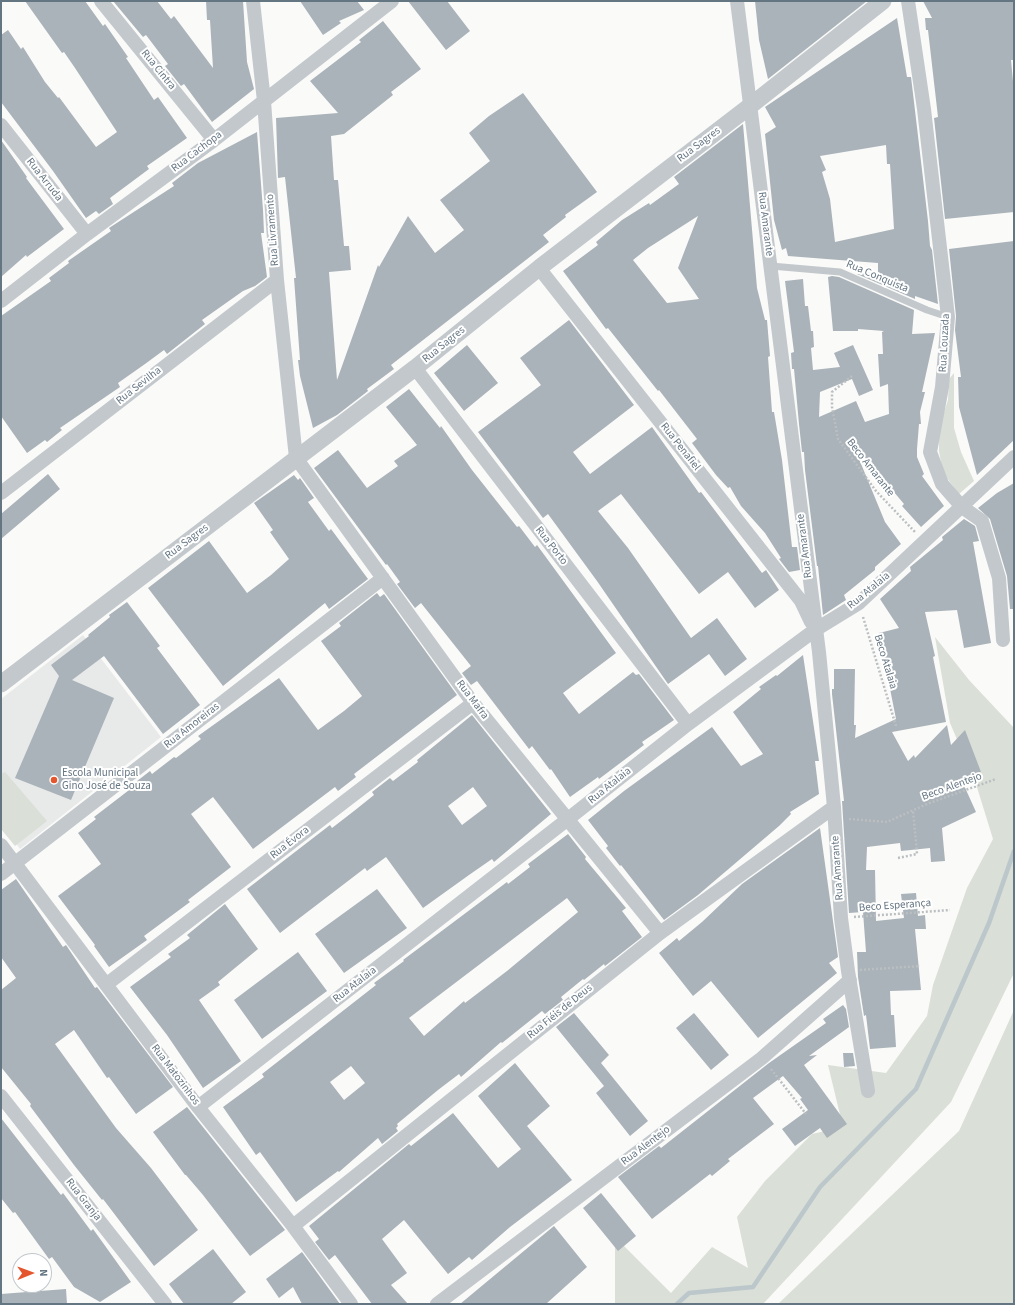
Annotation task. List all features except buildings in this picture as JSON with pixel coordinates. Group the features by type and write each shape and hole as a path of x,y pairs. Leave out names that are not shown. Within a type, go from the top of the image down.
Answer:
{"street":[{"name":"Rua Cintra","path":"101,1 214,140"},
{"name":"Rua Livramento","path":"253,1 264,101 277,280 296,458"},
{"name":"Rua Cachopa","path":"1,301 87,234 214,140 392,1"},
{"name":"Rua Amarante","path":"737,1 815,630 834,813 842,918 849,976 868,1091"},
{"name":"Rua Sagres","path":"1,684 414,368 539,268 884,1"},
{"name":"Rua Louzada","path":"908,1 924,109 948,317 942,387 930,452 942,484 962,507 982,521 999,578 1003,640"},
{"name":"Rua Arruda","path":"1,125 87,234"},
{"name":"Rua Penafiel","path":"539,268 801,601 815,630"},
{"name":"Rua Sevilha","path":"1,493 277,280"},
{"name":"Rua Porto","path":"414,368 688,724"},
{"name":"Rua Atalaia","path":"198,1107 688,724 815,630 859,603 1014,457"},
{"name":"Rua Mafra","path":"296,458 474,703 660,932"},
{"name":"Rua Amoreiras","path":"1,874 383,578"},
{"name":"Rua Évora","path":"107,984 474,703"},
{"name":"Rua Fiéis de Deus","path":"292,1226 660,932 834,813"},
{"name":"Rua Matozinhos","path":"1,845 198,1107 292,1226 351,1304"},
{"name":"Rua Alentejo","path":"437,1304 762,1058 849,976"},
{"name":"Rua Granja","path":"1,1096 165,1304"}],"lane":[{"name":"Rua Conquista","path":"770,266 840,272 927,310 948,317"}],"path":[{"name":"Beco Amarante","path":"852,376 832,392 832,407 838,439 876,491 924,542"},
{"name":"Beco Atalaia","path":"859,603 896,726"},
{"name":"Beco Alentejo","path":"834,813 887,822 913,810 996,779"},
{"name":"Beco Alentejo","path":"898,858 917,854 913,810"},
{"name":"Beco Esperança","path":"842,918 950,910"},
{"path":"849,976 920,966"},
{"path":"762,1058 806,1114"}],"shaded area":[{"path":"954,373 954,428 961,452 974,481 959,494 943,473 939,451 939,428 948,400 949,379"},
{"name":"Escola Municipal Gino José de Souza","path":"83,635 161,737 20,849 1,823 1,699"},
{"path":"935,637 969,680 1014,728 1014,973 951,1102 763,1304 615,1304 615,1237 671,1293 712,1247 748,1268 737,1217 765,1181 812,1134 843,1127 828,1065 886,1073 927,1016 933,985 967,888 993,839 976,784 950,723"},
{"path":"5,772 47,821 15,846 1,829 1,774"},
{"path":"1014,1010 1014,1304 778,1304 959,1131"}],"waterway":[{"path":"677,1304 689,1293 753,1287 820,1187 916,1089 989,923 1014,851"}],"place":[{"name":"Escola Municipal Gino José de Souza","path":"54,780"}]}
